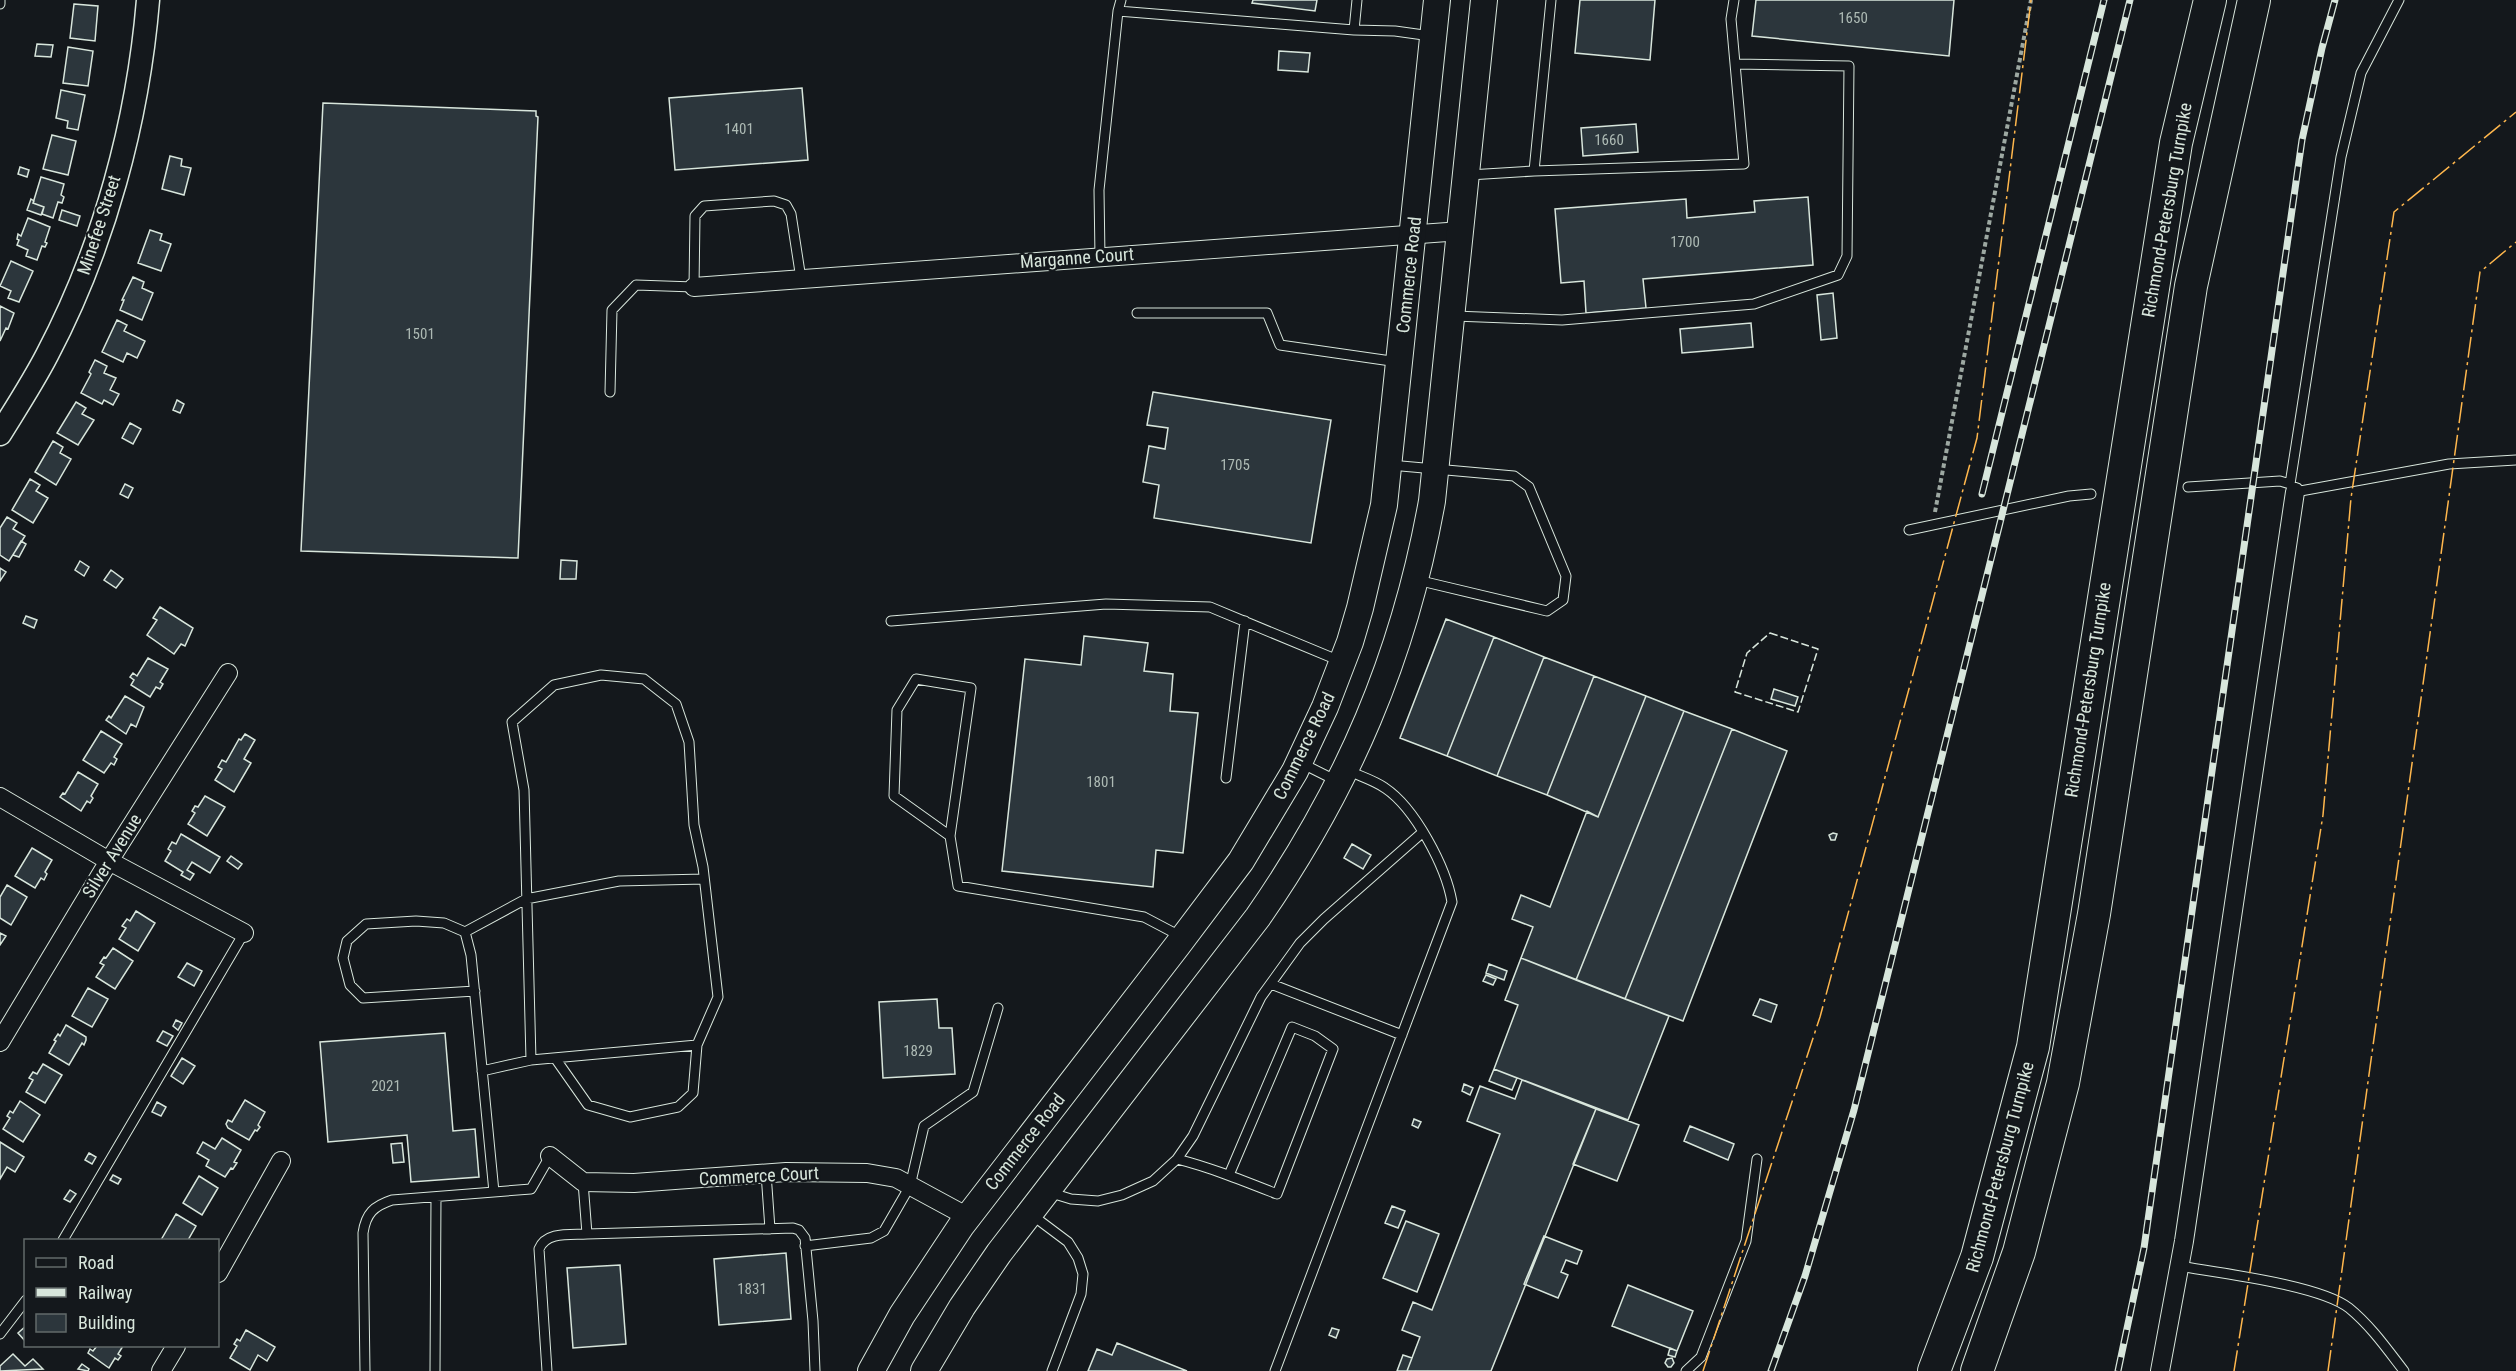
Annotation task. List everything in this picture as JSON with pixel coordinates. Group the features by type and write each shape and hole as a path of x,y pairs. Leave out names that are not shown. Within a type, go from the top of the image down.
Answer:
{"highway":[{"name":"Richmond-Petersburg Turnpike","path":"1934,1371 1977,1257 2033,1047 2176,143 2210,0"},
{"name":"Richmond-Petersburg Turnpike","path":"1977,1371 2019,1252 2062,1083 2096,903 2191,286 2254,0"}],"main road":[{"name":"Commerce Road","path":"871,1371 914,1295 968,1217 1184,938 1260,832 1299,762 1342,662 1369,574 1390,465 1437,0"},
{"path":"924,1371 962,1307 1029,1213 1258,917 1306,844 1344,777 1382,689 1416,580 1430,513 1484,0"}],"street":[{"name":"Minefee Street","path":"0,434 46,357 93,250 137,93 148,0"},
{"name":"Marganne Court","path":"694,287 1461,231"},
{"path":"2160,1371 2179,1266 2293,488"},
{"name":"Silver Avenue","path":"0,1042 109,861 228,672"},
{"path":"0,797 109,861 243,933"},
{"path":"550,1156 584,1182"},
{"path":"219,1270 281,1161"},
{"name":"Commerce Court","path":"584,1182 634,1183 766,1173 867,1173 897,1178 968,1217"},
{"path":"161,1371 175,1347"}],"lane":[{"path":"1100,256 1099,190 1118,11 1122,0"},
{"path":"1354,30 1357,0"},
{"path":"1534,171 1551,0"},
{"path":"1467,175 1744,164 1731,19 1734,0"},
{"path":"2293,488 2341,157 2361,74 2400,0"},
{"path":"1118,11 1354,30 1395,31 1433,36"},
{"path":"1452,316 1562,320 1754,304 1838,275 1847,256 1849,66 1735,64"},
{"path":"610,393 612,310 636,285 694,287 695,216 705,206 774,201 786,205 791,214 801,279"},
{"path":"1137,314 1266,313 1280,345 1400,362"},
{"path":"2188,487 2280,481 2293,488 2449,464 2516,460"},
{"path":"1390,465 1514,476 1529,488 1566,576 1563,600 1547,611 1416,580"},
{"path":"1909,530 2069,496 2091,494"},
{"path":"891,621 1106,604 1209,607 1342,662"},
{"path":"1226,778 1245,621"},
{"path":"531,1060 524,790 512,722 554,685 601,675 644,679 676,704 689,742 694,825 705,879 718,997 697,1045 693,1093 678,1107 630,1117 588,1105 555,1058"},
{"path":"950,836 894,796 897,710 916,679 971,688 950,836 958,886 1144,917 1184,938"},
{"path":"1275,1371 1452,902 1448,882 1423,832 1387,789 1372,781 1344,777 1299,762"},
{"path":"1046,1191 1071,1199 1098,1201 1122,1195 1152,1181 1177,1159 1193,1136 1261,997 1300,944 1324,919 1423,832"},
{"path":"465,932 526,898 619,881 705,879"},
{"path":"465,932 444,923 416,921 366,924 347,940 343,958 350,985 363,998 475,991"},
{"path":"465,932 471,955 494,1192"},
{"path":"64,1239 243,933"},
{"path":"1271,984 1402,1035"},
{"path":"805,1246 878,1236 884,1231 910,1186 924,1126 974,1092 998,1008"},
{"path":"1177,1159 1211,1167 1229,1175 1277,1194 1333,1049 1315,1036 1292,1027 1229,1175"},
{"path":"482,1071 531,1060 697,1045"},
{"path":"365,1371 363,1233 364,1222 369,1212 380,1204 392,1200 531,1189 550,1156"},
{"path":"1686,1371 1701,1357 1746,1241 1756,1159"},
{"path":"766,1173 770,1229"},
{"path":"584,1182 587,1234"},
{"path":"435,1371 436,1197"},
{"path":"1029,1213 1068,1242 1078,1258 1083,1274 1081,1294 1052,1371"},
{"path":"548,1371 539,1249 546,1239 553,1236 587,1234 770,1229 799,1230 804,1238 813,1321 815,1371"},
{"path":"2179,1266 2313,1292 2347,1307 2377,1335 2404,1371"},
{"path":"0,1334 24,1303"}],"path":[{"path":"1932,525 2031,0"}],"building":[{"path":"1253,0 1317,0 1315,11 1252,3"},
{"path":"1580,0 1655,0 1650,60 1575,53"},
{"path":"1756,0 1954,0 1949,56 1752,36"},
{"path":"74,4 98,6 95,41 70,38"},
{"path":"37,44 53,45 51,57 35,56"},
{"path":"68,47 93,51 88,86 63,83"},
{"path":"1279,51 1310,53 1308,72 1278,70"},
{"path":"802,88 808,160 675,170 669,98"},
{"path":"61,90 85,95 78,130 67,128 68,121 56,118"},
{"path":"323,103 536,111 538,117 518,558 301,551"},
{"path":"1636,124 1638,152 1583,156 1581,128"},
{"path":"52,135 76,141 68,175 43,169"},
{"path":"170,156 182,159 181,166 191,168 184,195 162,189"},
{"path":"20,167 29,170 27,177 18,174"},
{"path":"41,177 64,184 61,195 64,197 62,203 58,202 53,218 42,214 44,207 33,203"},
{"path":"1808,197 1813,265 1643,279 1646,308 1586,313 1584,281 1561,283 1555,209 1686,199 1687,218 1755,212 1754,201"},
{"path":"31,199 33,203 44,207 41,215 27,210"},
{"path":"62,210 80,216 77,226 59,220"},
{"path":"28,218 50,227 45,242 47,243 45,247 42,246 37,260 26,256 28,250 17,245 18,234 21,236"},
{"path":"150,230 162,234 160,240 171,244 161,271 138,263"},
{"path":"11,261 33,271 19,302 8,298 11,291 0,286"},
{"path":"133,277 144,282 142,288 153,293 142,320 120,310 124,300 122,300"},
{"path":"1833,293 1837,338 1821,340 1817,295"},
{"path":"0,306 14,313 0,341"},
{"path":"117,320 127,325 124,331 145,341 137,358 127,353 123,362 102,352"},
{"path":"1751,323 1753,347 1682,353 1680,329"},
{"path":"95,360 107,366 104,373 116,378 110,390 119,394 113,405 104,400 102,404 81,393"},
{"path":"1153,392 1331,420 1311,543 1154,518 1159,485 1143,482 1149,446 1165,449 1168,428 1147,425"},
{"path":"177,400 184,404 180,413 173,410"},
{"path":"76,402 86,408 82,414 94,420 78,445 57,433"},
{"path":"130,423 141,429 133,444 122,438"},
{"path":"53,441 63,447 60,453 71,459 56,485 35,472"},
{"path":"30,479 40,485 36,491 48,498 33,523 12,510"},
{"path":"125,484 133,488 128,498 120,494"},
{"path":"7,517 17,523 13,529 25,536 9,561 0,555 0,528"},
{"path":"21,541 26,544 19,557 13,555"},
{"path":"561,560 577,561 576,579 560,579"},
{"path":"80,561 89,567 84,576 75,570"},
{"path":"0,568 6,572 0,581"},
{"path":"111,570 123,579 116,588 104,580"},
{"path":"160,607 193,628 185,646 181,644 174,654 147,635 157,620 153,618"},
{"path":"26,616 37,620 34,628 23,623"},
{"path":"1446,619 1494,637 1447,756 1400,738"},
{"path":"1084,636 1148,643 1144,671 1173,674 1170,711 1198,713 1183,853 1156,850 1153,887 1002,871 1025,659 1081,665"},
{"path":"1494,637 1544,657 1497,776 1447,756"},
{"path":"1544,657 1594,676 1547,795 1497,776"},
{"path":"148,658 168,669 160,682 163,684 160,689 156,687 150,697 131,685 134,680 130,677 133,673 137,676"},
{"path":"1594,676 1646,696 1598,817 1547,795"},
{"path":"1774,689 1798,697 1795,706 1771,699"},
{"path":"125,696 144,707 136,727 131,724 126,734 106,720 109,716 111,718"},
{"path":"1646,696 1684,711 1576,980 1521,958 1533,927 1512,919 1521,895 1550,907 1587,811 1598,817"},
{"path":"1684,711 1732,729 1625,999 1576,980"},
{"path":"1732,729 1787,751 1683,1021 1625,999"},
{"path":"101,731 122,744 114,757 117,759 114,765 111,763 104,773 83,760"},
{"path":"245,734 255,740 244,759 251,763 234,792 215,780 222,769 218,767 222,760 226,762 239,739 241,740"},
{"path":"78,772 98,784 90,803 87,801 81,811 60,797 63,793 65,794"},
{"path":"205,796 225,807 207,836 188,824 195,813 192,811 195,806 198,807"},
{"path":"181,834 220,857 210,873 192,862 187,870 194,874 190,880 181,875 183,872 165,861 171,851 168,849 172,842 176,844"},
{"path":"1837,834 1835,840 1831,840 1829,835"},
{"path":"1352,844 1371,855 1363,869 1344,858"},
{"path":"32,848 52,860 45,872 47,874 44,880 41,878 35,888 15,876"},
{"path":"231,856 242,864 238,869 227,861"},
{"path":"7,885 27,897 11,925 0,918 0,897"},
{"path":"136,911 155,923 138,951 119,939 126,928 122,926 127,919 130,921"},
{"path":"0,933 6,936 0,945"},
{"path":"113,948 133,961 115,989 96,977 104,965 100,963"},
{"path":"1521,958 1669,1016 1628,1120 1494,1069 1518,1005 1505,1000"},
{"path":"187,963 202,971 194,986 178,977"},
{"path":"1489,964 1507,971 1504,980 1486,973"},
{"path":"1486,975 1496,979 1493,985 1483,981"},
{"path":"88,988 108,999 92,1027 72,1016"},
{"path":"937,999 939,1028 952,1028 955,1074 883,1078 879,1002"},
{"path":"1760,999 1777,1005 1771,1022 1753,1015"},
{"path":"176,1020 182,1023 178,1030 173,1026"},
{"path":"66,1025 86,1037 84,1045 82,1043 69,1065 49,1053 56,1041 54,1040 58,1034 60,1036"},
{"path":"163,1031 173,1036 167,1046 157,1041"},
{"path":"445,1033 453,1131 475,1129 479,1177 411,1182 407,1135 328,1142 320,1042"},
{"path":"182,1058 195,1066 183,1084 171,1076"},
{"path":"43,1064 62,1075 45,1103 26,1092 33,1080 29,1078 33,1072 37,1074"},
{"path":"1494,1069 1517,1078 1512,1090 1489,1081"},
{"path":"1522,1080 1596,1109 1491,1371 1407,1371 1420,1337 1402,1330 1413,1302 1432,1310 1500,1134 1467,1121 1480,1086 1515,1099"},
{"path":"1464,1084 1473,1088 1470,1095 1462,1091"},
{"path":"245,1100 265,1112 258,1125 260,1127 257,1131 255,1130 249,1140 228,1128 226,1124 228,1120 232,1122"},
{"path":"20,1101 40,1115 23,1142 3,1129 10,1118 7,1116 10,1111 13,1113"},
{"path":"157,1102 166,1107 161,1116 152,1112"},
{"path":"1596,1109 1639,1125 1617,1181 1573,1164"},
{"path":"1414,1119 1421,1122 1418,1128 1412,1125"},
{"path":"1690,1126 1734,1144 1728,1160 1684,1141"},
{"path":"222,1138 241,1150 234,1162 237,1163 225,1177 206,1166 209,1160 197,1153 203,1142 215,1149"},
{"path":"0,1142 24,1157 15,1172 7,1167 0,1179"},
{"path":"402,1143 404,1162 393,1163 391,1144"},
{"path":"89,1153 96,1157 92,1164 85,1160"},
{"path":"113,1175 121,1179 118,1184 110,1180"},
{"path":"199,1176 218,1188 202,1215 183,1203"},
{"path":"70,1190 76,1194 70,1202 64,1199"},
{"path":"1392,1206 1405,1211 1398,1228 1385,1223"},
{"path":"176,1214 196,1226 189,1239 162,1239"},
{"path":"1406,1221 1439,1234 1417,1292 1383,1278"},
{"path":"1544,1236 1582,1251 1577,1264 1566,1260 1561,1272 1568,1275 1558,1298 1524,1284"},
{"path":"786,1253 791,1319 719,1325 714,1259"},
{"path":"620,1265 626,1344 573,1348 567,1268"},
{"path":"1628,1285 1693,1311 1677,1351 1612,1326"},
{"path":"24,1328 24,1340 18,1333"},
{"path":"1332,1328 1339,1330 1336,1338 1329,1335"},
{"path":"246,1330 275,1347 267,1361 258,1355 250,1370 230,1358 237,1346 234,1344 237,1339 240,1341"},
{"path":"1117,1343 1187,1371 1088,1371 1097,1349 1112,1355"},
{"path":"96,1347 122,1347 118,1354 121,1356 118,1360 115,1358 109,1368 88,1353 90,1349 93,1351"},
{"path":"1670,1348 1677,1351 1675,1357 1668,1355"},
{"path":"13,1354 25,1366 33,1359 43,1369 0,1371 0,1366"},
{"path":"1403,1355 1412,1358 1407,1371 1397,1371"},
{"path":"1672,1358 1674,1363 1668,1367 1665,1363 1667,1359"},
{"path":"82,1364 89,1369 88,1371 78,1369"}],"railway":[{"path":"1982,494 2104,0"},
{"path":"1771,1371 1805,1276 1854,1110 2130,0"},
{"path":"2118,1371 2144,1248 2302,140 2335,0"}],"fence":[{"path":"1770,633 1818,649 1798,712 1735,692 1747,653 1770,633"}],"power":[{"path":"1703,1371 1820,1017 1977,438 2031,0"},
{"path":"2234,1371 2323,815 2351,498 2394,212 2516,112"},
{"path":"2328,1371 2480,272 2516,242"}]}
